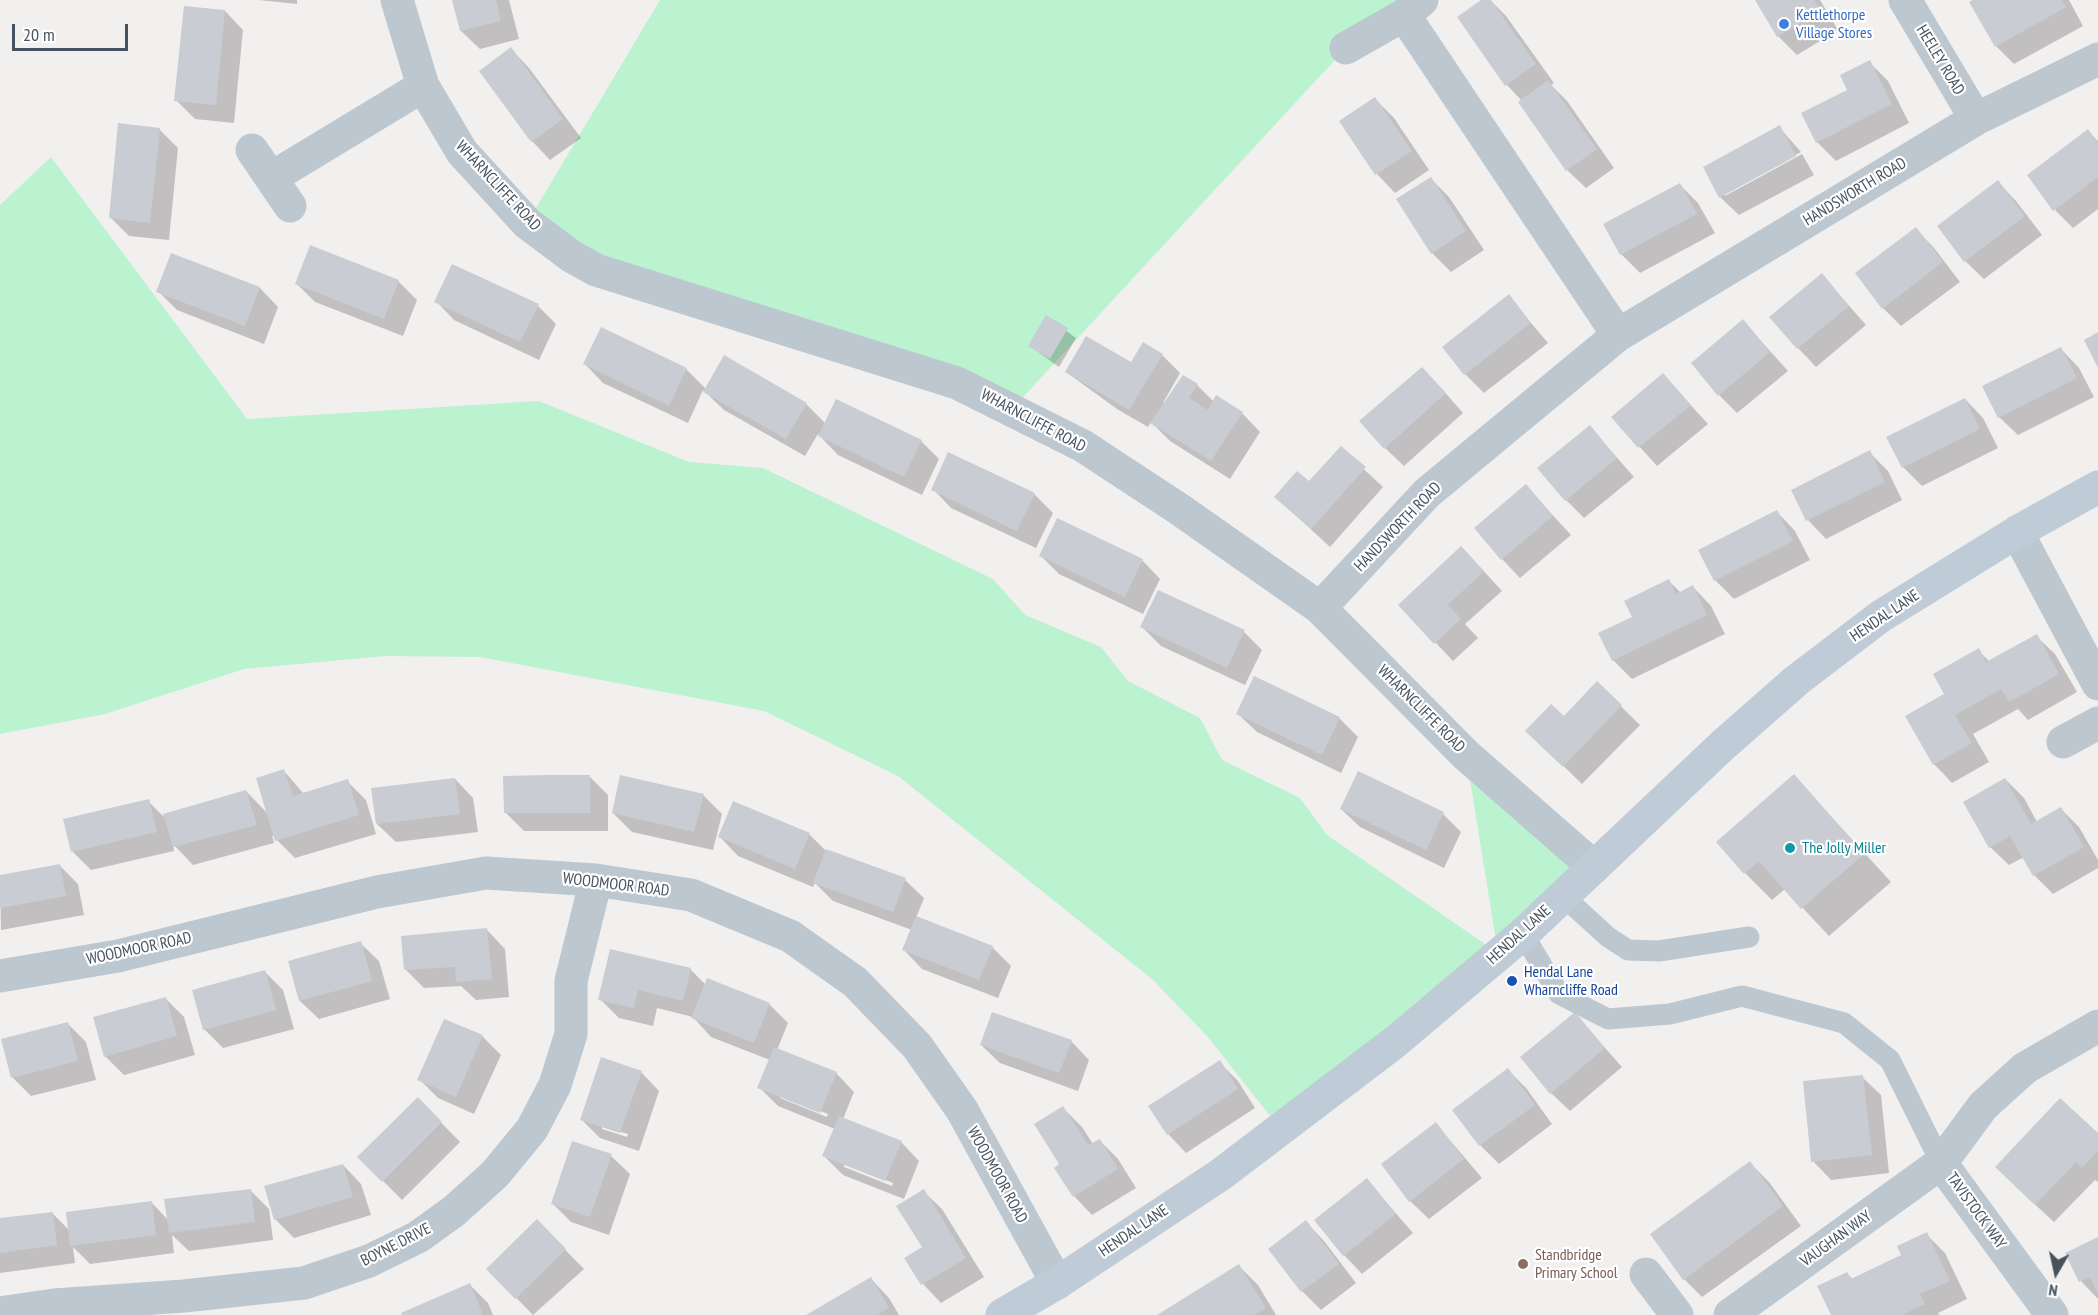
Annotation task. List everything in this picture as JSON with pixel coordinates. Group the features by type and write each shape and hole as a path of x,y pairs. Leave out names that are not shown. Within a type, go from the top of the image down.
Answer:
{"street":[{"name":"WHARNCLIFFE ROAD","path":"397,0 423,86 462,152 527,223 596,270 957,382 1083,446 1179,509 1320,608 1466,755 1594,867"},
{"name":"HEELEY ROAD","path":"1905,0 1976,119"},
{"path":"1346,48 1413,7 1618,335"},
{"name":"HANDSWORTH ROAD","path":"1320,608 1427,493 1618,335 1976,119 2098,59"},
{"path":"271,178 423,86"},
{"path":"252,150 290,206"},
{"name":"HENDAL LANE","path":"1002,1315 1057,1283 1220,1175 1395,1042 1523,934 1723,745 1797,680 1881,616 2017,532 2098,487"},
{"path":"2017,532 2098,684"},
{"path":"2063,742 2098,723"},
{"name":"WOODMOOR ROAD","path":"0,976 118,956 377,892 486,873 596,880 692,895 790,936 855,982 917,1046 962,1110 1057,1283"},
{"name":"BOYNE DRIVE","path":"0,1313 54,1305 184,1296 304,1283 369,1261 418,1237 454,1211 495,1174 532,1129 555,1085 571,1034 571,981 596,880"},
{"name":"TAVISTOCK WAY","path":"2052,1315 1941,1163 1983,1106 2025,1068 2098,1026"},
{"name":"VAUGHAN WAY","path":"1731,1315 1941,1163"},
{"path":"1646,1274 1677,1315"}],"lane":[{"path":"1563,896 1608,937 1628,950 1659,951 1749,937"},
{"path":"1523,934 1560,994 1608,1019 1670,1014 1742,996 1844,1023 1890,1060 1941,1163"}],"green space":[{"path":"660,0 1422,0 1346,48 1012,409 724,309 527,223"},
{"path":"51,157 247,419 539,401 689,462 763,468 993,579 1025,615 1101,647 1128,681 1200,718 1222,760 1300,798 1327,835 1498,953 1466,755 1594,867 1523,934 1395,1042 1281,1130 1208,1037 1152,979 898,776 764,711 480,657 385,656 244,669 105,714 0,734 0,205"}],"building":[{"path":"452,0 496,0 501,21 460,31"},
{"path":"1481,0 1491,0 1536,64 1505,86 1457,17"},
{"name":"Kettlethorpe Village Stores","path":"1755,0 1814,0 1821,11 1777,37"},
{"path":"1973,0 2062,0 2066,7 1995,47 1969,2"},
{"path":"184,6 225,10 216,105 174,101"},
{"path":"511,47 563,119 531,142 479,71"},
{"path":"1870,60 1892,104 1816,143 1801,113 1847,90 1840,75"},
{"path":"1548,80 1597,149 1566,171 1518,102"},
{"path":"1375,97 1412,151 1375,175 1339,121"},
{"path":"118,123 160,128 150,223 109,218"},
{"path":"1780,125 1796,156 1719,198 1703,167"},
{"path":"2088,129 2098,143 2098,177 2053,211 2027,175"},
{"path":"1431,177 1466,231 1431,254 1396,199"},
{"path":"1998,180 2025,216 1964,262 1937,226"},
{"path":"1680,183 1697,214 1620,255 1603,224"},
{"path":"1916,227 1943,262 1882,309 1855,273"},
{"path":"310,245 399,280 384,319 295,284"},
{"path":"171,253 260,287 245,326 156,292"},
{"path":"452,264 539,304 520,342 434,302"},
{"path":"1822,273 1849,306 1797,349 1769,317"},
{"path":"1509,294 1531,323 1464,375 1442,347"},
{"path":"1046,315 1068,328 1050,359 1028,346"},
{"path":"1743,319 1770,352 1718,396 1691,363"},
{"path":"601,327 687,368 669,406 583,364"},
{"path":"2098,332 2098,368 2084,340"},
{"path":"1086,336 1131,362 1143,342 1163,354 1129,410 1065,372"},
{"path":"2061,347 2077,378 1998,418 1982,386"},
{"path":"724,355 807,403 786,439 703,392"},
{"path":"1422,367 1446,393 1384,449 1359,421"},
{"path":"1663,373 1691,405 1638,448 1611,417"},
{"path":"1183,375 1198,384 1189,398 1208,410 1216,395 1243,412 1211,461 1150,423"},
{"path":"1965,398 1980,429 1902,468 1886,437"},
{"path":"836,399 922,440 904,477 818,436"},
{"path":"1590,425 1617,458 1565,501 1537,468"},
{"path":"1341,446 1366,467 1311,529 1274,497 1297,471 1309,481"},
{"path":"1870,450 1885,482 1806,521 1791,490"},
{"path":"948,452 1035,493 1017,531 931,490"},
{"path":"1526,484 1553,516 1501,560 1474,528"},
{"path":"1777,510 1793,541 1714,581 1698,550"},
{"path":"1057,518 1143,559 1125,597 1039,556"},
{"path":"1461,546 1484,571 1448,605 1461,619 1434,644 1398,605"},
{"path":"1669,579 1676,594 1693,585 1707,615 1612,661 1598,633 1632,617 1624,601"},
{"path":"1158,590 1245,630 1227,668 1140,627"},
{"path":"2037,634 2059,674 2009,702 2001,689 1955,715 1972,743 1933,765 1905,716 1944,694 1933,674 1979,648 1986,662"},
{"path":"1254,676 1340,717 1322,755 1236,714"},
{"path":"1597,681 1622,705 1563,767 1525,731 1551,704 1564,716"},
{"path":"284,769 293,796 348,779 359,815 275,841 256,778"},
{"path":"1358,771 1444,812 1426,850 1340,809"},
{"name":"The Jolly Miller","path":"1794,774 1864,854 1801,909 1759,861 1744,874 1716,842"},
{"path":"590,775 590,813 504,813 503,776"},
{"path":"620,775 704,794 694,832 612,813"},
{"path":"455,778 460,814 376,824 371,788"},
{"path":"2005,778 2031,824 2061,807 2084,847 2033,876 2010,836 1989,848 1963,802"},
{"path":"246,790 257,825 173,847 163,814"},
{"path":"149,799 157,832 71,852 63,819"},
{"path":"733,801 810,833 795,869 718,837"},
{"path":"826,849 906,878 893,912 813,883"},
{"path":"60,864 66,896 0,908 0,875"},
{"path":"916,916 993,946 979,980 902,950"},
{"path":"487,928 492,979 456,982 455,967 404,970 401,936"},
{"path":"361,941 372,981 299,1001 288,961"},
{"path":"610,949 691,968 683,1001 638,990 634,1008 598,1000"},
{"path":"265,970 276,1010 203,1030 192,990"},
{"path":"707,978 770,1003 754,1043 691,1018"},
{"path":"166,997 177,1036 104,1057 93,1017"},
{"path":"992,1012 1072,1040 1059,1073 980,1045"},
{"path":"1575,1012 1605,1048 1550,1094 1520,1057"},
{"path":"444,1019 483,1035 456,1097 417,1080"},
{"path":"68,1022 78,1061 11,1078 1,1039"},
{"path":"774,1047 837,1072 820,1113 757,1088"},
{"path":"601,1057 642,1071 620,1133 580,1120"},
{"path":"1220,1060 1238,1089 1167,1135 1148,1106"},
{"path":"1508,1068 1535,1105 1479,1146 1452,1110"},
{"path":"1863,1075 1872,1155 1811,1162 1803,1081"},
{"path":"418,1097 442,1122 382,1182 357,1157"},
{"path":"2060,1098 2098,1133 2098,1151 2082,1168 2076,1162 2035,1205 1995,1167"},
{"path":"1063,1106 1088,1145 1100,1139 1118,1169 1073,1197 1054,1168 1059,1164 1034,1124"},
{"path":"839,1116 902,1141 885,1181 822,1156"},
{"path":"1436,1122 1464,1159 1409,1202 1381,1164"},
{"path":"572,1141 612,1154 590,1217 551,1204"},
{"path":"1750,1161 1783,1206 1683,1280 1650,1234"},
{"path":"343,1164 353,1197 274,1220 264,1186"},
{"path":"1367,1178 1396,1214 1343,1256 1314,1220"},
{"path":"251,1189 255,1222 169,1233 164,1199"},
{"path":"924,1189 966,1258 921,1285 904,1258 922,1247 896,1206"},
{"path":"152,1201 156,1235 70,1246 66,1212"},
{"path":"53,1212 57,1245 0,1253 0,1218"},
{"path":"537,1219 566,1249 515,1299 486,1269"},
{"path":"1306,1220 1339,1264 1301,1292 1268,1249"},
{"path":"1927,1232 1950,1281 1920,1294 1925,1304 1902,1315 1831,1315 1817,1286 1847,1272 1851,1279 1901,1255 1897,1246"},
{"path":"2098,1237 2098,1294 2090,1277 2079,1282 2065,1253"},
{"path":"1239,1264 1266,1308 1254,1315 1157,1315"},
{"path":"871,1277 889,1308 877,1315 806,1315"},
{"path":"470,1283 483,1315 402,1315 401,1313"}],"place":[{"name":"Kettlethorpe Village Stores","path":"1784,24"},
{"name":"The Jolly Miller","path":"1790,848"},
{"name":"Hendal Lane Wharncliffe Road","path":"1512,981"},
{"name":"Standbridge Primary School","path":"1523,1264"}]}
